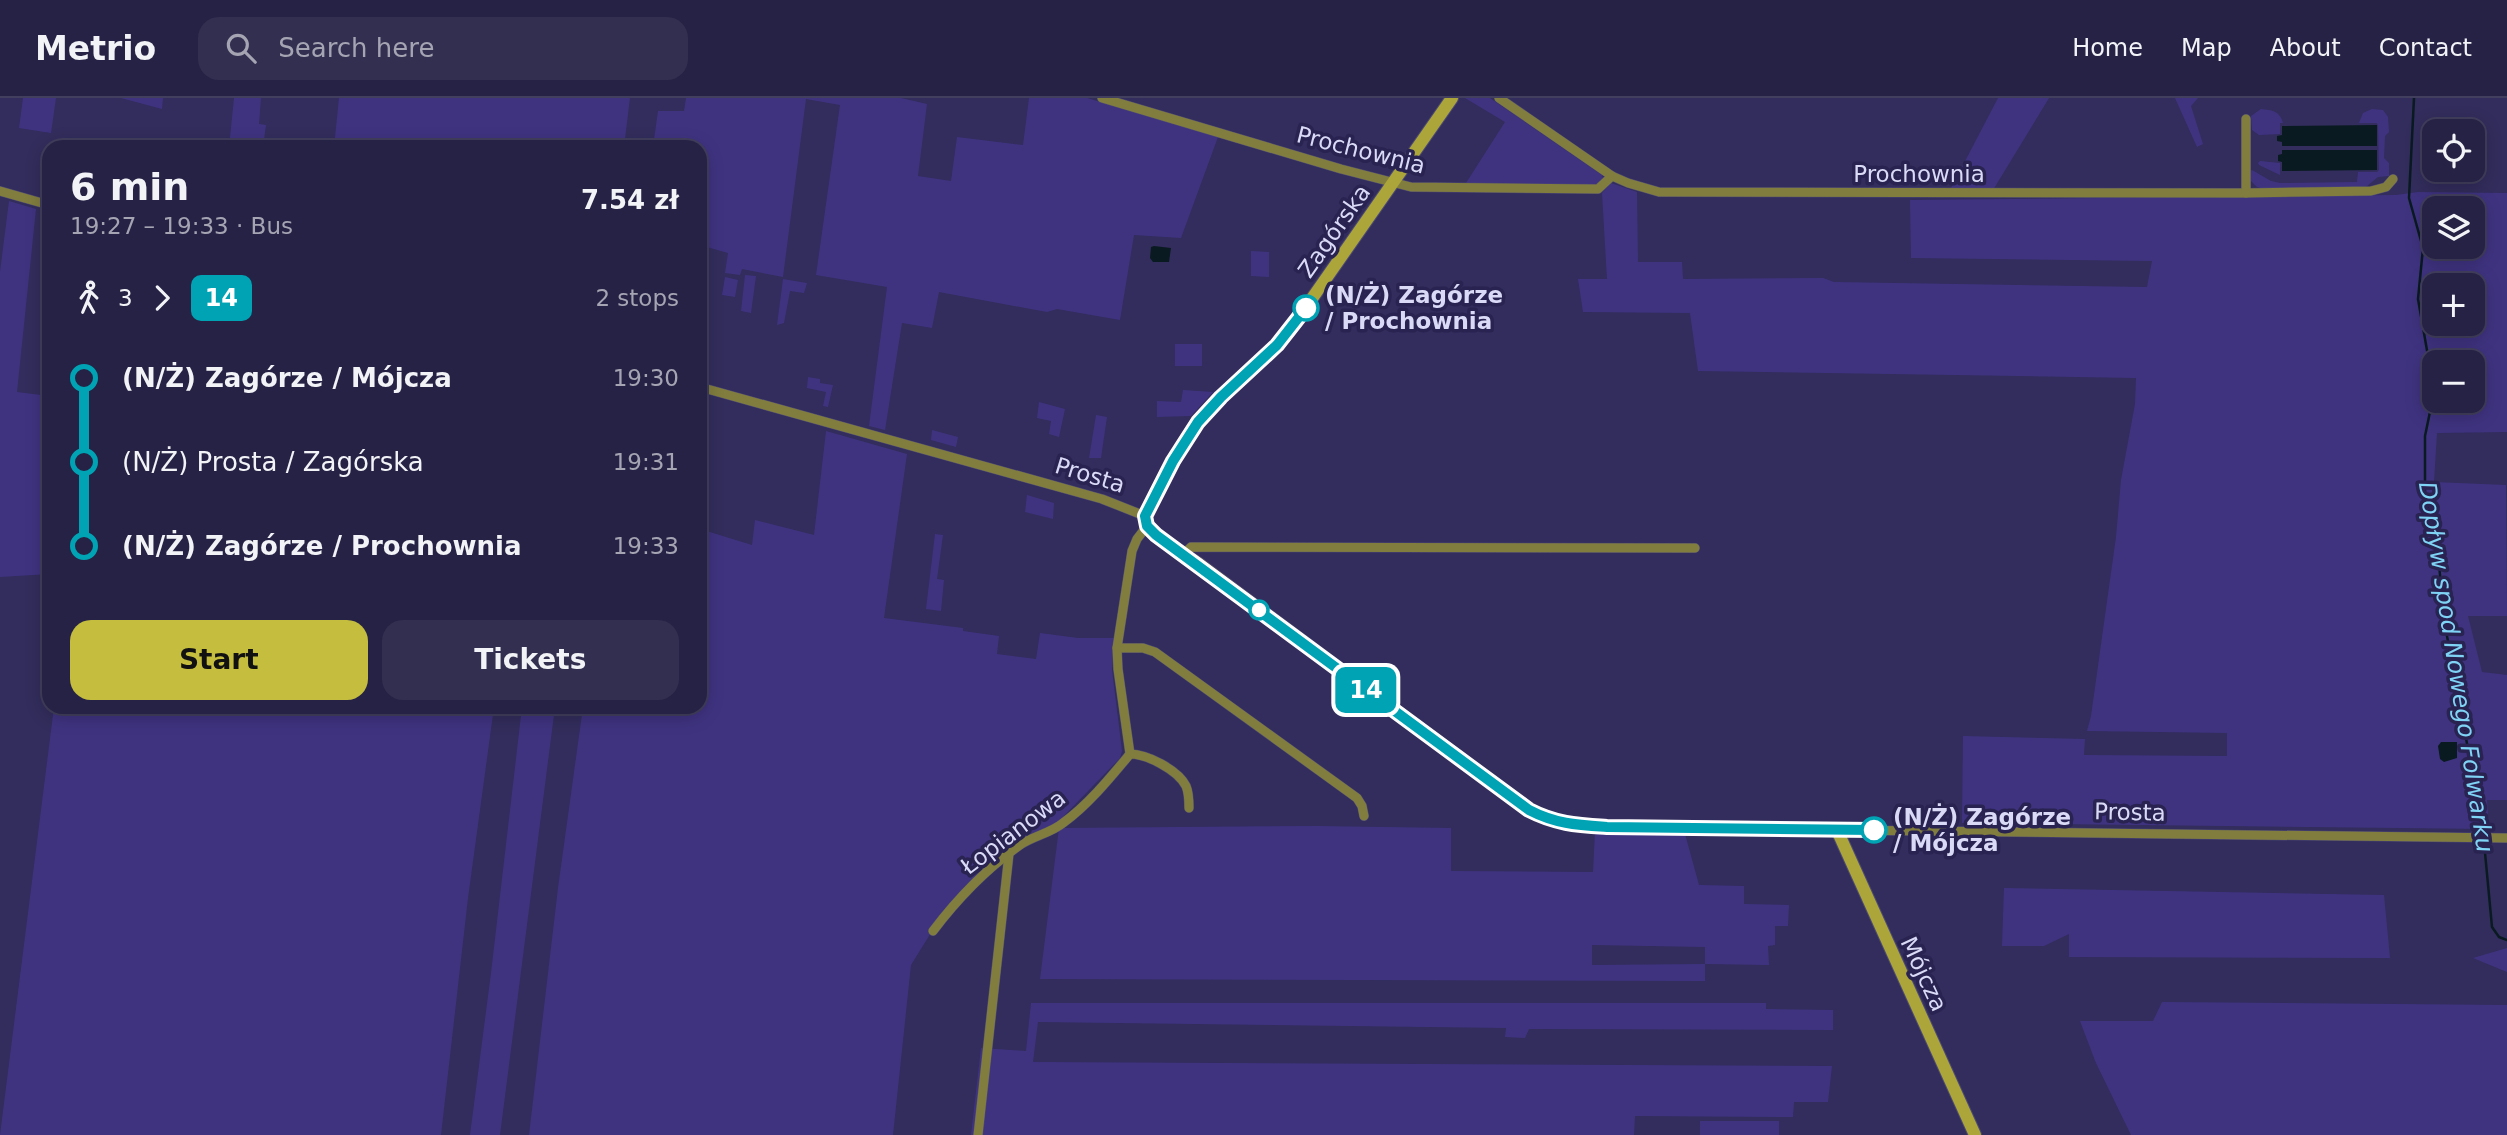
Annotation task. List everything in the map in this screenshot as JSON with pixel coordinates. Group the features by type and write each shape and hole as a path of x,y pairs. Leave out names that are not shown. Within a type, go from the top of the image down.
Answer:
{"street":[{"name":"Prochownia","path":"1102,98 1411,187 1590,189 1604,185 1612,176"},
{"name":"Zagórska","path":"1146,521 1173,461 1198,422 1221,397 1264,359 1290,330 1452,98"},
{"name":"Prochownia","path":"1499,98 1612,176 1644,189 1674,193 2371,191 2386,187 2393,179"},
{"path":"2246,119 2246,193"},
{"path":"0,191 42,203"},
{"name":"Prosta","path":"707,389 1102,499 1146,521 1184,554 1529,810 1549,820 1607,827 2507,838"},
{"path":"1146,521 1132,551 1117,648 1130,754 1152,757 1184,782 1188,789 1189,808"},
{"path":"1184,554 1191,547 1695,548"},
{"path":"1117,648 1143,648 1155,652 1357,798 1364,816"},
{"name":"Łopianowa","path":"933,932 951,906 976,881 1035,837 1062,825 1112,776 1130,754"},
{"name":"Mójcza","path":"1837,830 1975,1135"},
{"path":"978,1135 1009,854"}],"shaded area":[{"path":"23,98 56,98 51,133 19,128"},
{"path":"121,98 163,98 162,109"},
{"path":"234,98 261,98 259,124 266,125 264,140 230,140"},
{"path":"339,98 630,98 625,140 335,140"},
{"path":"686,98 901,98 927,104 918,176 951,181 957,137 1023,145 1029,98 1087,98 1218,137 1181,238 1134,235 1120,320 1057,309 1047,312 939,292 932,328 902,323 885,430 869,426 887,287 816,275 840,105 806,99 783,277 742,269 740,275 725,273 728,253 707,247 707,140 654,140 658,111 684,111"},
{"path":"1465,98 1490,98 1602,175 1600,184 1466,183 1505,122"},
{"path":"1998,98 2049,98 1993,190 1950,190"},
{"path":"2175,98 2198,98 2191,106 2203,144 2197,147"},
{"path":"2261,109 2280,116 2283,123 2280,123 2280,134 2259,135 2252,130 2251,116"},
{"path":"2372,109 2383,110 2388,117 2389,132 2385,136 2384,158 2389,163 2389,176 2378,177 2360,188 2264,189 2251,181 2252,170 2280,183 2357,182 2358,172 2377,172 2377,123 2359,123 2363,113"},
{"path":"2260,161 2280,163 2280,175 2259,165"},
{"path":"1611,183 1637,192 1638,262 1682,262 1683,279 1823,278 1834,282 2147,287 2152,261 1911,258 1910,200 2507,193 2507,432 2437,433 2434,482 2506,485 2507,616 2468,616 2482,672 2507,675 2507,800 2487,800 2489,829 1962,823 1963,736 2085,739 2084,755 2227,756 2227,733 2087,731 2116,537 2121,480 2135,404 2136,378 1698,371 1690,313 1583,312 1578,279 1607,279 1602,193"},
{"path":"9,201 36,209 17,392 42,395 42,574 0,577 0,272"},
{"path":"1251,251 1269,252 1269,277 1251,276"},
{"path":"745,275 756,276 751,313 741,311"},
{"path":"725,277 738,280 735,297 722,295"},
{"path":"783,279 807,283 804,293 790,291 784,323 777,325"},
{"path":"1175,344 1202,344 1202,366 1175,366"},
{"path":"808,377 833,385 828,407 823,406 826,392 807,388"},
{"path":"1183,390 1213,392 1191,416 1157,417 1157,401 1181,402"},
{"path":"1039,402 1065,409 1059,437 1049,434 1051,421 1037,418"},
{"path":"1096,415 1107,417 1101,458 1089,458"},
{"path":"932,430 958,437 956,447 931,440"},
{"path":"826,431 907,454 884,618 963,628 963,631 999,636 997,654 1036,659 1040,633 1078,638 1114,638 1112,670 1122,751 1120,758 1057,823 1021,838 966,885 945,910 911,965 893,1135 529,1135 582,714 707,714 707,531 752,545 755,520 814,535"},
{"path":"1027,495 1054,503 1053,519 1025,512"},
{"path":"935,534 943,535 937,579 944,580 941,611 926,609"},
{"path":"53,714 493,714 468,898 441,1135 0,1135"},
{"path":"521,714 554,714 500,1135 470,1135"},
{"path":"1059,828 1451,828 1451,871 1593,872 1595,831 1685,834 1699,885 1744,886 1744,904 1789,905 1788,926 1775,926 1775,945 1768,946 1769,965 1705,964 1705,981 1040,979","holes":["1592,945 1705,947 1705,964 1592,965"]},
{"path":"2004,888 2384,895 2390,958 2069,957 2069,934 2044,946 2002,946"},
{"path":"2507,948 2507,972 2473,958"},
{"path":"2162,1002 2507,1005 2507,1135 2131,1135 2096,1063 2080,1021 2153,1021"},
{"path":"1031,1003 1766,1003 1766,1009 1833,1010 1833,1030 1529,1029 1525,1038 1505,1037 1506,1028 1038,1022 1033,1062 1832,1066 1828,1102 1794,1102 1793,1117 1635,1116 1634,1135 971,1135 981,1048 1026,1051"},
{"path":"1700,1121 1779,1121 1779,1135 1700,1135"}],"water":[{"path":"2377,125 2377,146 2282,146 2282,142 2277,141 2277,136 2282,135 2282,126"},
{"path":"2282,150 2377,150 2377,170 2282,171 2282,162 2278,161 2278,155 2282,154"},
{"path":"1151,247 1171,248 1169,262 1153,262 1150,258"},
{"path":"2441,742 2457,742 2457,758 2444,762 2440,759 2438,746"}],"waterway":[{"name":"Dopływ spod Nowego Folwarku","path":"2414,98 2409,198 2423,248 2418,299 2428,356 2431,407 2425,436 2425,503 2435,519 2441,586 2439,593 2484,835"},
{"name":"Dopływ spod Nowego Folwarku","path":"2484,842 2492,927 2499,937 2507,940"}],"bus line":[{"name":"14","path":"1306,308 1277,345 1221,397 1190,433 1145,516 1147,526 1156,535 1199,564 1529,810 1549,820 1607,827 1874,830"}],"place":[{"name":"(N/Ż) Zagórze / Prochownia","path":"1306,308"},
{"name":"(N/Ż) Zagórze / Mójcza","path":"1874,830"}]}
